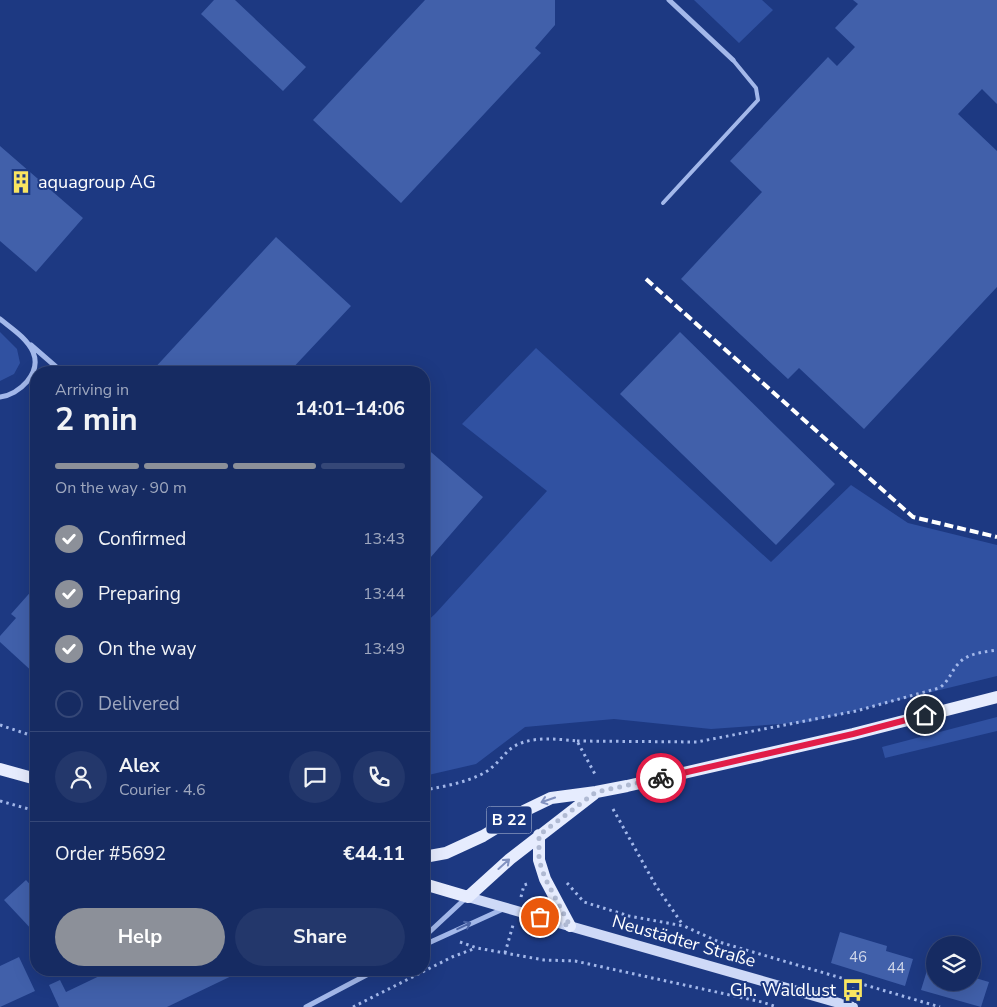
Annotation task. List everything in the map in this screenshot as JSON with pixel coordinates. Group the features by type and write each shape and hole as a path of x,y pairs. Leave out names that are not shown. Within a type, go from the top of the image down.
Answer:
{"main road":[{"name":"B 22","path":"430,856 446,853 483,836 524,810 551,798 596,792 843,736 997,697"},
{"path":"0,769 30,777"},
{"name":"B 22","path":"468,897 539,835 596,792"},
{"path":"539,835 539,860 545,878 570,926"},
{"path":"430,886 468,897"},
{"name":"Neustädter Straße","path":"468,897 853,1007"}],"street":[{"path":"669,0 733,60"},
{"path":"0,319 55,366"},
{"path":"24,340 34,354 34,366"},
{"path":"0,397 14,393 27,382 30,376"},
{"path":"430,932 468,897"},
{"path":"430,942 505,908"},
{"path":"306,1007 365,976"}],"lane":[{"path":"663,203 758,100 756,88 733,60"}],"path":[{"path":"430,789 481,775 493,767 511,748 536,739 697,742 856,711 939,688 945,684 959,663 968,656 997,650"},
{"path":"0,726 30,736"},
{"path":"577,741 596,776"},
{"path":"0,801 30,809"},
{"path":"613,809 656,886 684,926 719,942 940,1007"},
{"path":"444,936 477,948 544,960 575,960 777,1007"},
{"path":"430,968 452,957 477,948"},
{"path":"353,1007 414,976"},
{"path":"853,990 855,983"}],"shaded area":[{"path":"694,0 762,0 773,10 739,43"},
{"path":"0,332 17,349 20,363 14,374 0,381"},
{"path":"536,348 771,562 851,485 908,523 997,545 997,676 809,722 711,729 614,719 525,727 476,764 430,775 430,619 547,491 462,424"},
{"path":"997,717 997,731 885,758 882,747"}],"building":[{"path":"214,0 235,0 306,67 283,91 201,14"},
{"path":"425,0 555,0 555,25 535,48 541,53 401,203 313,120"},
{"path":"853,0 997,0 997,104 982,89 958,114 997,151 997,287 864,429 799,368 788,379 681,279 762,192 730,161 828,57 837,66 855,47 835,28 858,4"},
{"name":"aquagroup AG","path":"0,146 83,218 36,272 0,241"},
{"path":"276,237 351,306 295,366 157,366"},
{"path":"680,332 835,484 776,545 620,394"},
{"path":"430,451 483,497 430,558"},
{"path":"30,593 30,670 0,642 0,636 16,618 11,614"},
{"path":"26,880 30,884 30,928 4,900"},
{"path":"840,932 887,946 886,951 913,959 905,986 831,963"},
{"path":"19,957 35,991 0,1007 0,966"},
{"path":"926,974 926,991 981,991 981,980 989,982 981,1007 921,990"},
{"path":"99,976 232,976 167,1007 59,1007 49,985 60,980 66,992"}],"railway":[{"path":"646,279 913,517 997,537"}],"way so far":[{"path":"540,917 570,926 551,893 545,878 539,860 539,835 596,792 661,778"}],"place":[{"name":"aquagroup AG","path":"21,182"},
{"name":"Gh. Waldlust","path":"853,990"}],"route":[{"path":"661,778 853,734 925,715"}]}
